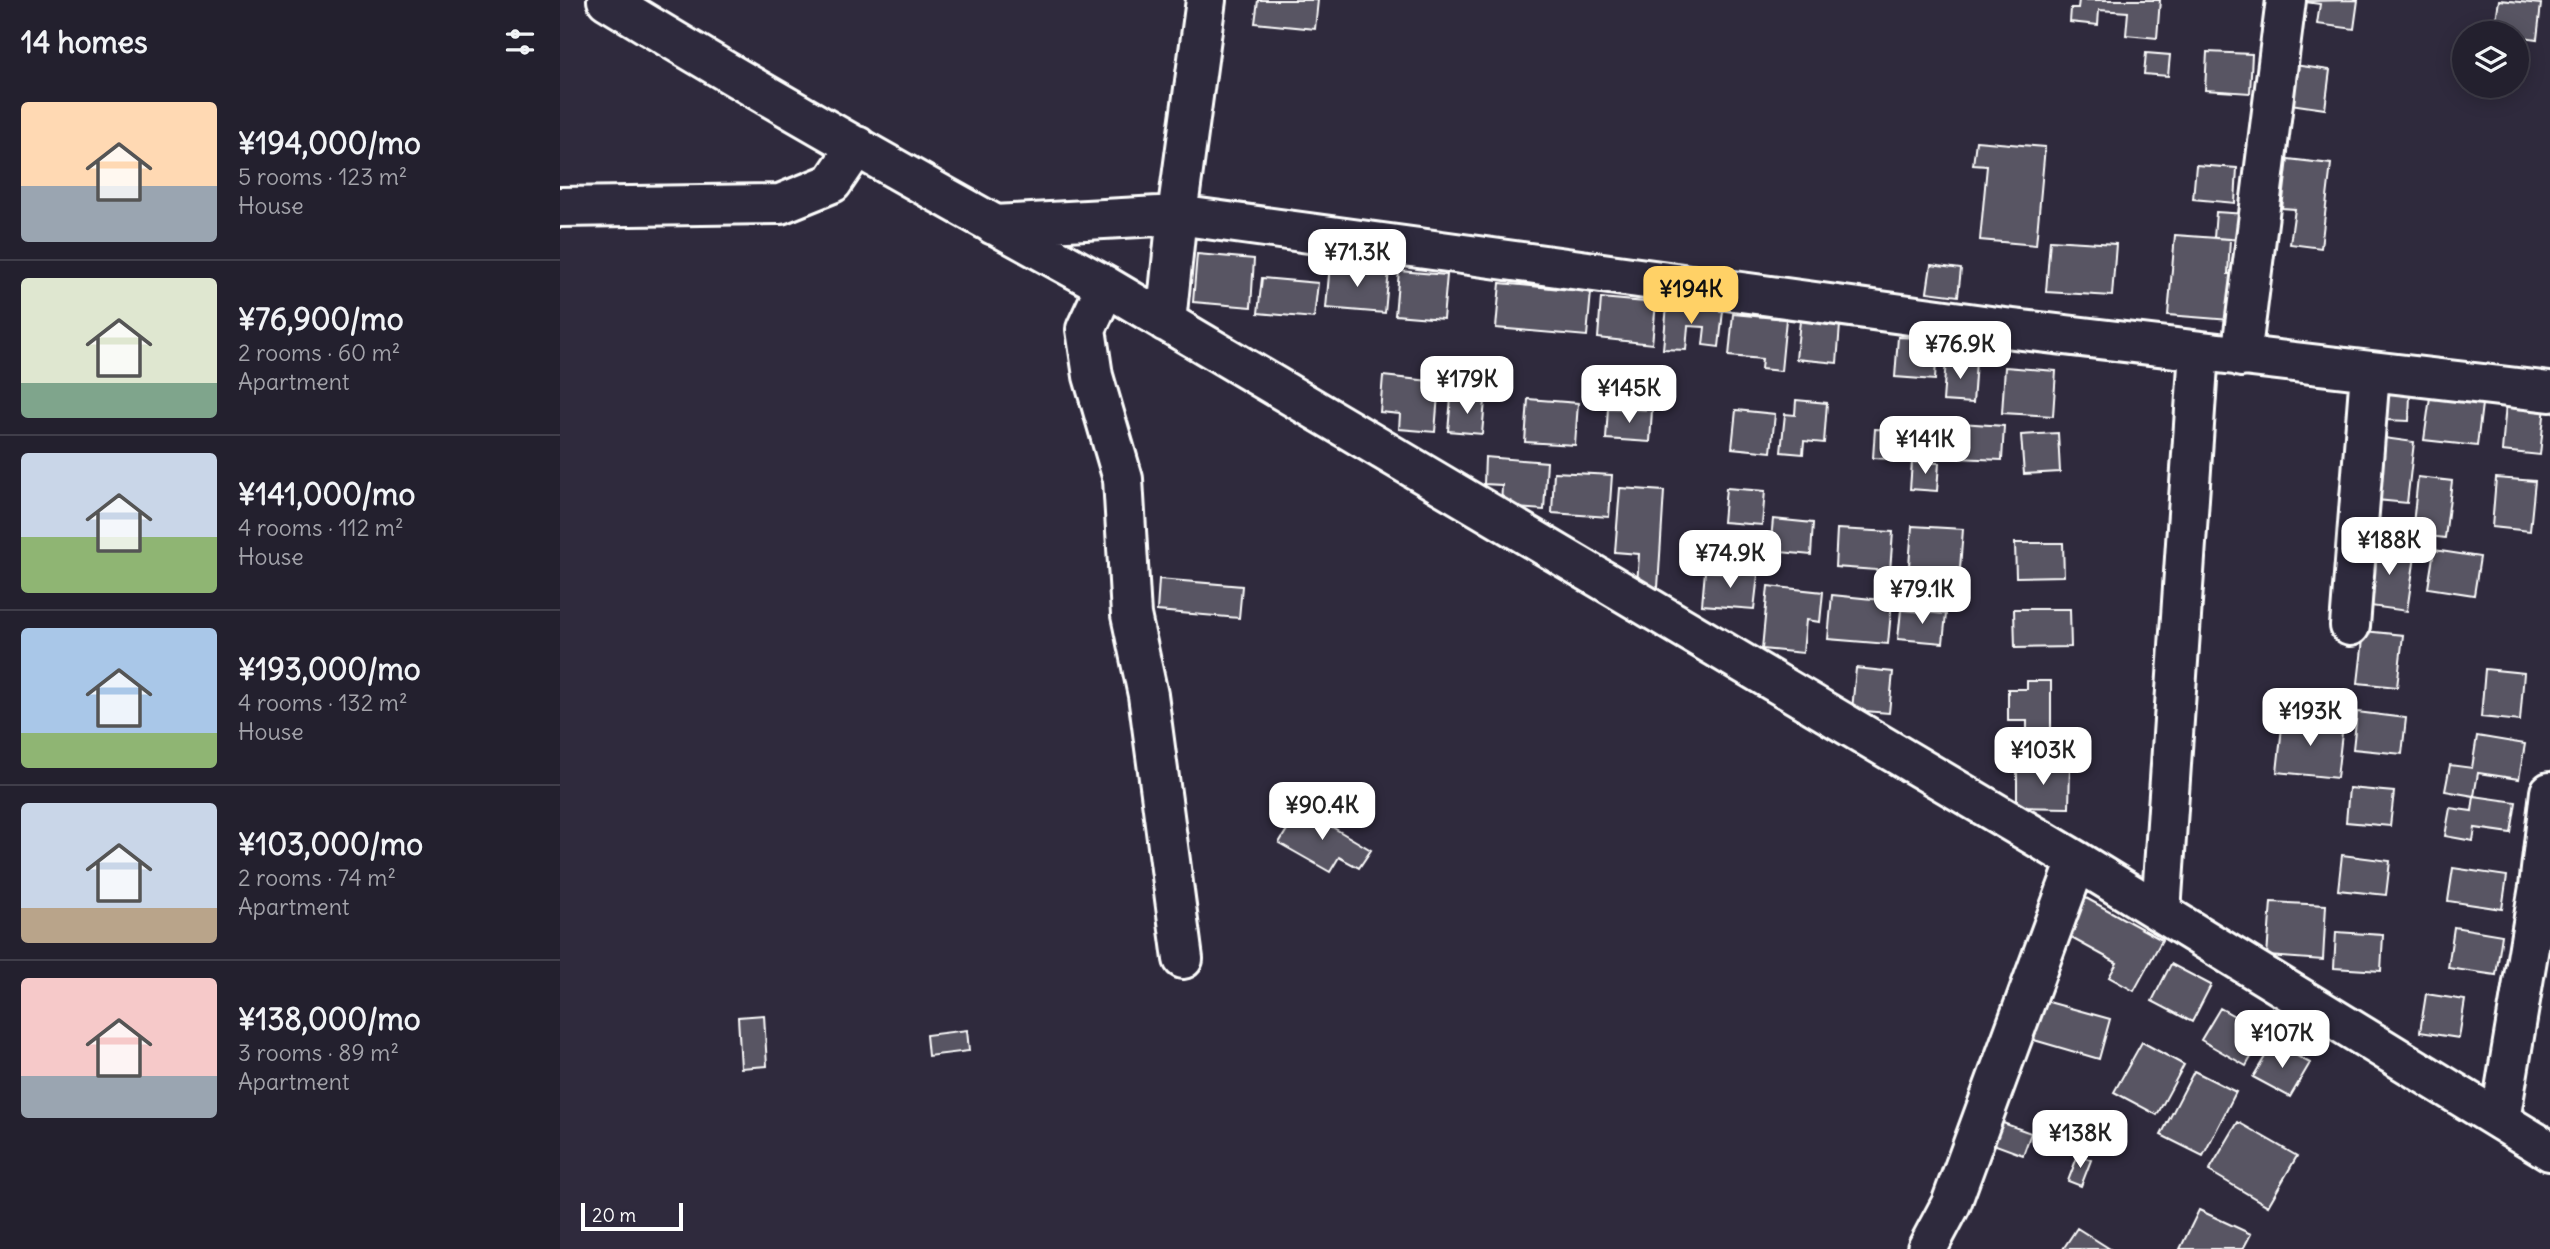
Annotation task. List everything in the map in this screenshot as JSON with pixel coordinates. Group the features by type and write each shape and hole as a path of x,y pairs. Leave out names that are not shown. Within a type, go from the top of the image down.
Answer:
{"street":[{"path":"607,0 994,225 1106,286 2077,860 2550,1151"},
{"path":"1166,322 1177,215 1206,0"},
{"path":"2241,357 2286,0"},
{"path":"560,207 780,204 832,183 857,146"},
{"path":"994,225 1177,215 1992,326 2550,392"},
{"path":"1106,286 1086,329 1093,376 1124,479 1131,615 1148,695 1183,959"},
{"path":"2161,912 2199,351"},
{"path":"2350,626 2370,372"},
{"path":"2500,1120 2539,887 2550,792"},
{"path":"1927,1249 1951,1205 2077,860"}],"building":[{"path":"1258,0 1318,0 1315,29 1255,23"},
{"path":"2079,0 2160,0 2157,38 2126,35 2128,12 2099,10 2098,25 2070,22 2071,8 2078,8"},
{"path":"2358,0 2354,29 2317,24 2320,4 2298,1"},
{"path":"2499,0 2541,4 2537,39 2529,38 2529,21 2496,21"},
{"path":"2207,52 2252,54 2250,93 2205,90"},
{"path":"2146,53 2170,55 2168,76 2144,74"},
{"path":"2294,65 2330,70 2325,109 2290,104"},
{"path":"1976,141 2045,147 2036,245 1980,240 1987,166 1973,165"},
{"path":"2288,159 2331,164 2321,248 2290,244 2295,209 2282,208"},
{"path":"2196,165 2237,168 2235,203 2193,199"},
{"path":"2216,212 2246,214 2244,240 2214,238"},
{"path":"2175,235 2230,239 2228,274 2234,274 2230,320 2168,315"},
{"path":"2050,240 2116,244 2112,296 2046,292"},
{"path":"1197,254 1254,259 1251,307 1193,302"},
{"path":"1330,264 1389,270 1385,313 1326,308"},
{"path":"1931,265 1961,269 1958,296 1927,292"},
{"path":"1399,271 1447,275 1443,319 1395,315"},
{"path":"1262,278 1318,283 1314,318 1258,313"},
{"path":"1500,283 1591,292 1587,336 1496,328"},
{"path":"1601,298 1656,303 1652,344 1598,338"},
{"path":"1667,305 1723,311 1719,347 1703,345 1705,327 1688,326 1686,350 1663,349"},
{"path":"1733,314 1786,319 1781,371 1761,369 1762,359 1729,356"},
{"path":"1800,321 1840,325 1837,363 1796,359"},
{"path":"1898,337 1937,339 1935,380 1895,377"},
{"path":"1946,359 1976,361 1973,403 1943,401"},
{"path":"2005,367 2056,371 2053,416 2002,413"},
{"path":"1383,376 1439,382 1435,432 1399,429 1400,414 1380,412"},
{"path":"2386,393 2410,394 2409,421 2385,420"},
{"path":"2430,397 2482,404 2477,446 2424,440"},
{"path":"1451,398 1485,401 1482,434 1448,431"},
{"path":"1528,399 1578,403 1575,445 1525,442"},
{"path":"1796,400 1827,403 1824,443 1804,441 1803,454 1781,452 1785,414 1795,415"},
{"path":"2506,403 2545,406 2540,455 2502,451"},
{"path":"1608,408 1652,410 1650,442 1606,439"},
{"path":"1736,410 1775,414 1771,452 1732,448"},
{"path":"1960,423 2004,426 2002,460 1957,458"},
{"path":"1875,429 1912,431 1910,460 1873,458"},
{"path":"2058,433 2060,472 2024,474 2021,435"},
{"path":"2384,438 2414,442 2407,503 2377,500"},
{"path":"1485,457 1547,462 1544,510 1501,507 1502,485 1484,484"},
{"path":"1912,462 1939,463 1937,491 1910,489"},
{"path":"1554,472 1612,475 1609,517 1552,513"},
{"path":"2418,477 2452,481 2445,538 2412,534"},
{"path":"2496,478 2535,481 2530,531 2492,527"},
{"path":"1620,488 1664,491 1658,588 1637,586 1639,554 1615,552"},
{"path":"1726,488 1765,491 1762,525 1723,522"},
{"path":"1773,519 1813,523 1811,555 1770,551"},
{"path":"1912,526 1963,529 1960,569 1909,566"},
{"path":"1837,529 1893,532 1890,571 1835,567"},
{"path":"2015,543 2063,543 2064,576 2016,577"},
{"path":"2371,543 2416,549 2407,611 2363,605"},
{"path":"2434,550 2480,557 2474,595 2428,588"},
{"path":"1705,571 1758,575 1754,609 1702,605"},
{"path":"1159,579 1242,586 1239,618 1157,611"},
{"path":"1768,586 1823,592 1820,622 1806,620 1803,653 1762,649"},
{"path":"1832,595 1892,601 1888,644 1828,639"},
{"path":"2014,609 2070,609 2071,647 2015,648"},
{"path":"1901,610 1946,614 1943,643 1898,639"},
{"path":"2364,631 2403,635 2397,687 2358,683"},
{"path":"1856,668 1893,672 1889,713 1852,710"},
{"path":"2485,669 2524,673 2520,721 2481,717"},
{"path":"2027,681 2051,681 2051,732 2027,732 2027,721 2008,721 2008,689 2027,689"},
{"path":"2357,712 2406,718 2402,754 2353,749"},
{"path":"2283,718 2343,724 2337,778 2277,772"},
{"path":"2477,736 2525,744 2519,779 2478,773 2474,796 2445,791 2450,765 2472,768"},
{"path":"2017,766 2070,767 2069,808 2017,807"},
{"path":"2349,788 2394,792 2390,826 2346,822"},
{"path":"2474,796 2516,802 2511,833 2475,828 2473,841 2445,836 2450,808 2472,811"},
{"path":"1300,808 1371,850 1359,868 1339,857 1330,872 1279,843"},
{"path":"2342,855 2390,861 2386,895 2338,890"},
{"path":"2453,868 2507,876 2502,909 2448,901"},
{"path":"2086,898 2162,940 2134,991 2109,977 2117,963 2066,935"},
{"path":"2271,902 2326,905 2323,960 2267,956"},
{"path":"2454,927 2502,935 2496,975 2448,968"},
{"path":"2336,932 2383,935 2381,971 2334,968"},
{"path":"2171,964 2211,985 2192,1022 2152,1001"},
{"path":"2426,994 2465,1000 2459,1038 2420,1032"},
{"path":"2045,1001 2110,1019 2099,1059 2034,1040"},
{"path":"2220,1008 2265,1033 2246,1066 2201,1040"},
{"path":"764,1015 767,1066 741,1068 738,1017"},
{"path":"967,1030 969,1051 928,1056 926,1035"},
{"path":"2142,1042 2184,1065 2157,1115 2114,1092"},
{"path":"2273,1043 2310,1063 2290,1097 2253,1077"},
{"path":"2194,1071 2236,1092 2203,1156 2161,1135"},
{"path":"1992,1119 2031,1133 2023,1155 1985,1141"},
{"path":"2238,1122 2297,1156 2268,1206 2209,1171"},
{"path":"2078,1155 2091,1160 2081,1186 2068,1181"},
{"path":"2199,1210 2251,1234 2243,1249 2180,1249"},
{"path":"2077,1228 2110,1249 2063,1249"}]}
